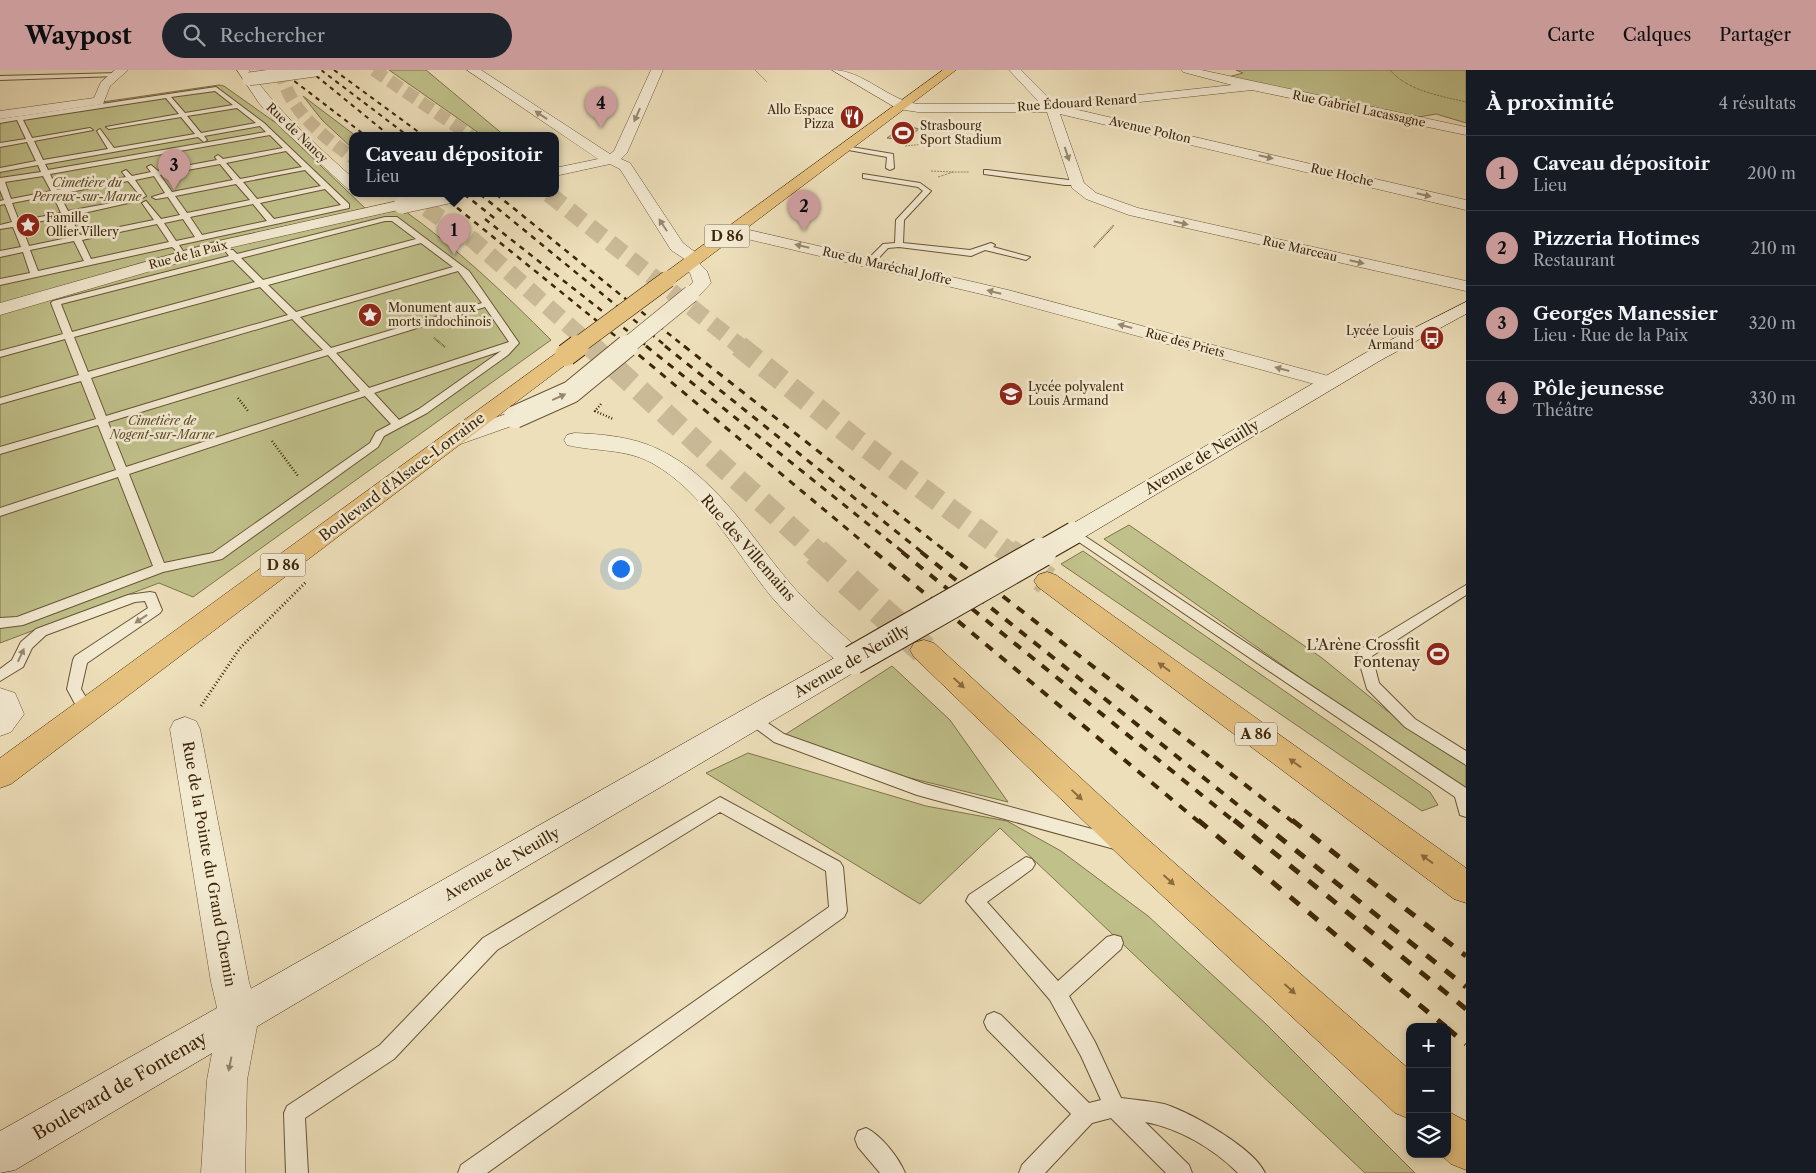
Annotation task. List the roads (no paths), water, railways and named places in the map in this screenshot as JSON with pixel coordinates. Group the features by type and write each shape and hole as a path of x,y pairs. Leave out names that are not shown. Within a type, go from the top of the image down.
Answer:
{"main road":[{"name":"D 86","path":"692,261 950,70"},
{"name":"Boulevard d'Alsace-Lorraine","path":"0,775 692,261"},
{"name":"A 86","path":"1047,581 1466,888"},
{"path":"924,650 1133,847 1406,1094"},
{"path":"1451,1136 1466,1149"}],"street":[{"path":"246,74 315,70"},
{"path":"452,440 515,417 571,392 691,294 702,282 692,261 677,246 625,166 611,160 473,70"},
{"path":"559,171 611,160 620,153 657,70"},
{"path":"838,70 902,106"},
{"path":"1015,70 1052,108 1076,181"},
{"name":"Rue Gabriel Lacassagne","path":"1186,70 1252,86 1466,131"},
{"path":"0,115 98,101 105,85 120,72"},
{"name":"Rue de Nancy","path":"246,74 264,100 282,121 349,182"},
{"name":"Rue Édouard Renard","path":"902,106 918,108 1052,108 1252,86"},
{"name":"Rue de Nancy","path":"242,91 249,97 264,100"},
{"name":"Avenue Polton","path":"1052,108 1218,146"},
{"name":"Rue Hoche","path":"1218,146 1466,205"},
{"name":"Rue Marceau","path":"1076,181 1091,196 1131,212 1466,286"},
{"name":"Rue de la Paix","path":"0,309 178,250 222,245 373,205 402,205 439,197"},
{"name":"Rue du Maréchal Joffre","path":"732,231 870,261 1041,304"},
{"name":"Rue des Priets","path":"1041,304 1329,382"},
{"name":"Avenue de Neuilly","path":"239,1016 1074,533 1329,382 1466,306"},
{"name":"Rue des Villemains","path":"575,440 611,442 640,449 679,470 742,538 780,590 853,660"},
{"name":"Rue de la Pointe du Grand Chemin","path":"185,730 230,982 239,1016"},
{"path":"223,1173 226,1080 239,1016"},
{"name":"Boulevard de Fontenay","path":"0,1155 239,1016"}],"lane":[{"path":"0,78 120,72"},
{"path":"0,121 88,111 167,96 216,90 266,129 346,206 201,239 178,250 88,263 0,282"},
{"path":"167,96 274,223"},
{"path":"90,130 98,126 125,132 183,115 238,106"},
{"path":"20,118 88,263"},
{"path":"0,145 90,130 100,131 109,127"},
{"path":"36,274 16,224 4,203 0,181 43,168 266,129"},
{"path":"0,174 144,156 203,140 266,129"},
{"path":"100,131 111,148"},
{"path":"56,157 133,144 125,132"},
{"path":"845,148 891,155 890,168"},
{"path":"4,203 288,149"},
{"path":"144,156 201,239"},
{"path":"119,160 178,250"},
{"path":"0,170 43,168"},
{"path":"0,227 306,168"},
{"path":"1026,169 1026,172 1040,177 1076,181"},
{"path":"987,172 1016,174 1047,182 1076,181"},
{"path":"866,176 923,187 927,191 900,220 899,246"},
{"path":"0,254 326,187"},
{"path":"160,568 56,303 385,219 394,219 466,273 514,344"},
{"path":"0,354 423,240"},
{"path":"222,245 237,257 261,284 330,352 397,424"},
{"path":"870,261 886,246 971,253 989,247 1026,257"},
{"path":"0,401 459,268"},
{"path":"0,451 487,304"},
{"path":"0,512 514,344"},
{"path":"0,623 18,622 160,568 218,556 374,445 380,434 423,410 505,353 514,344"},
{"path":"1074,533 1463,794 1466,810"},
{"path":"1466,589 1364,654 1372,685 1410,722 1466,760"},
{"path":"0,676 18,663 26,645 41,632 133,598 150,596 155,610 80,660 74,689 86,711"},
{"path":"752,718 779,738 922,790 1133,847"},
{"path":"297,1173 294,1113 387,1052 490,944 720,804 834,867 838,911 469,1173"},
{"path":"1026,864 975,901 1057,994 1088,1049 1115,1107 1181,1173"},
{"path":"1057,994 1114,943"},
{"path":"994,1022 1086,1114"},
{"path":"1030,1173 1086,1114 1115,1107 1164,1115 1227,1147 1254,1173"},
{"path":"866,1139 894,1173"}],"tunnel":[{"path":"281,70 285,84 299,109 318,131 349,155"},
{"path":"374,70 465,132"},
{"path":"409,197 473,240 593,347"},
{"path":"553,197 741,347"},
{"path":"591,346 818,553"},
{"path":"739,346 855,439 1009,553"},
{"path":"816,552 924,650"},
{"path":"1007,552 1047,581"}],"railway":[{"path":"280,70 361,132"},
{"path":"309,70 385,132"},
{"path":"321,70 403,132"},
{"path":"334,70 419,132"},
{"path":"444,197 629,347"},
{"path":"468,197 498,221"},
{"path":"484,197 667,347"},
{"path":"500,197 685,347"},
{"path":"485,219 648,347"},
{"path":"628,346 876,553"},
{"path":"646,346 904,553"},
{"path":"665,346 923,553"},
{"path":"684,346 948,553"},
{"path":"875,552 1199,822"},
{"path":"902,552 1235,822"},
{"path":"921,552 1259,822"},
{"path":"946,552 1293,822"},
{"path":"1198,820 1441,1023"},
{"path":"1234,820 1466,1009"},
{"path":"1258,820 1466,987"},
{"path":"1292,820 1466,956"},
{"path":"1451,1031 1466,1044"}],"place":[{"name":"Allo Espace Pizza","path":"852,117"},
{"name":"Pôle jeunesse","path":"601,128"},
{"name":"Strasbourg Sport Stadium","path":"903,133"},
{"name":"Georges Manessier","path":"174,190"},
{"name":"Famille Ollier Villery","path":"28,225"},
{"name":"Pizzeria Hotimes","path":"804,231"},
{"name":"Caveau dépositoir","path":"454,255"},
{"name":"Monument aux morts indochinois","path":"370,315"},
{"name":"Lycée Louis Armand","path":"1432,338"},
{"name":"Lycée polyvalent Louis Armand","path":"1011,394"},
{"name":"L’Arène Crossfit Fontenay","path":"1438,654"}],"park label":[{"name":"Cimetière du Perreux-sur-Marne","path":"87,190"},
{"name":"Cimetière de Nogent-sur-Marne","path":"162,428"}]}
